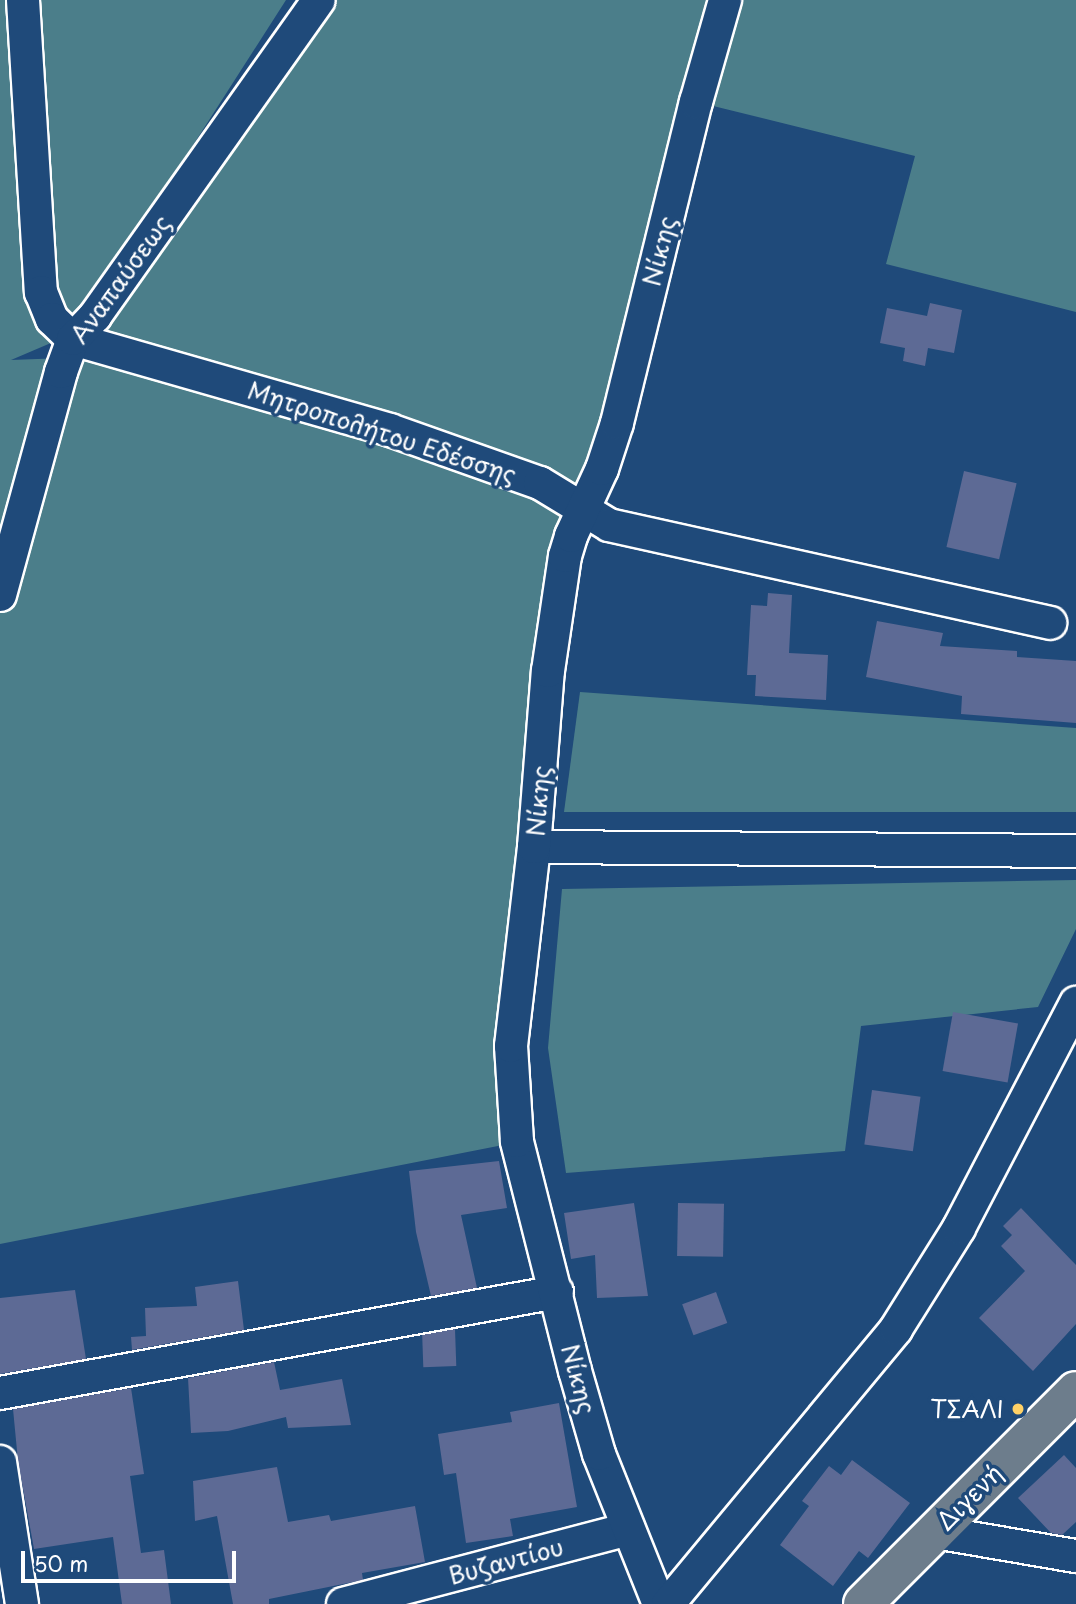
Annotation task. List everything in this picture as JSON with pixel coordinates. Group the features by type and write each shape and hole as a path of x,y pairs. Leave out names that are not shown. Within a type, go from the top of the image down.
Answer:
{"main road":[{"name":"Διγενή","path":"863,1604 1076,1391"}],"street":[{"path":"23,0 41,292 52,319 74,339"},
{"name":"Αναπαύσεως","path":"0,596 61,372 74,339 95,316 319,0"},
{"name":"Νίκης","path":"659,1604 599,1454 517,1141 511,1074 513,1017 534,847 558,594 570,536 603,469 617,423 696,102 725,0"},
{"name":"Μητροπολήτου Εδέσσης","path":"74,339 390,430 540,483 609,525 1051,623"},
{"path":"534,847 1076,851"},
{"path":"667,1604 896,1329 959,1228 1072,1025"},
{"path":"0,1393 557,1292"},
{"path":"0,1462 8,1563 22,1604"},
{"name":"Βυζαντίου","path":"343,1604 628,1529"},
{"path":"935,1532 1076,1556"}],"green space":[{"path":"0,0 286,0 72,334 11,360 64,358 319,0 1076,0 1076,312 886,264 915,156 697,102 571,536 503,1145 0,1244"},
{"path":"580,692 1076,728 1076,812 564,812"},
{"path":"1076,880 1076,929 1038,1007 861,1026 845,1151 566,1173 548,1048 562,889"}],"building":[{"path":"930,303 962,310 954,353 928,348 925,366 903,361 905,348 880,343 887,308 927,316"},
{"path":"964,471 1017,483 999,559 946,547"},
{"path":"768,593 792,595 789,653 828,655 826,700 755,696 756,675 747,675 751,605 767,606"},
{"path":"877,621 943,633 940,646 1017,651 1017,657 1076,661 1076,723 961,714 962,696 866,677"},
{"path":"953,1012 1018,1023 1008,1083 943,1071"},
{"path":"872,1090 921,1097 913,1151 864,1144"},
{"path":"499,1161 507,1208 461,1215 477,1288 431,1296 416,1232 409,1171"},
{"path":"634,1203 648,1296 597,1298 595,1255 571,1259 564,1213"},
{"path":"678,1203 724,1204 723,1257 677,1256"},
{"path":"1021,1208 1076,1265 1076,1324 1033,1371 979,1318 1025,1271 1001,1246 1012,1235 1003,1226"},
{"path":"238,1281 244,1330 132,1350 131,1337 146,1336 145,1308 197,1306 195,1287"},
{"path":"75,1290 86,1359 0,1374 0,1298"},
{"path":"716,1292 727,1323 693,1335 682,1304"},
{"path":"455,1329 456,1366 423,1367 422,1330"},
{"path":"274,1362 280,1390 342,1379 351,1425 288,1428 286,1417 228,1431 191,1433 188,1378"},
{"path":"131,1388 144,1474 130,1476 141,1553 164,1550 171,1604 122,1604 113,1537 34,1549 18,1461 13,1409"},
{"path":"559,1403 577,1507 510,1519 513,1536 466,1543 456,1473 444,1475 438,1434 512,1422 510,1412"},
{"path":"1064,1455 1076,1468 1076,1522 1062,1535 1051,1533 1018,1498"},
{"path":"852,1460 910,1503 868,1558 859,1551 833,1586 780,1545 809,1506 802,1501 829,1466 841,1475"},
{"path":"277,1467 288,1522 329,1515 331,1521 415,1506 425,1562 362,1573 363,1580 269,1599 269,1604 233,1604 217,1516 195,1521 193,1481"}],"place":[{"name":"ΤΣΑΛΙ","path":"1018,1409"}]}
